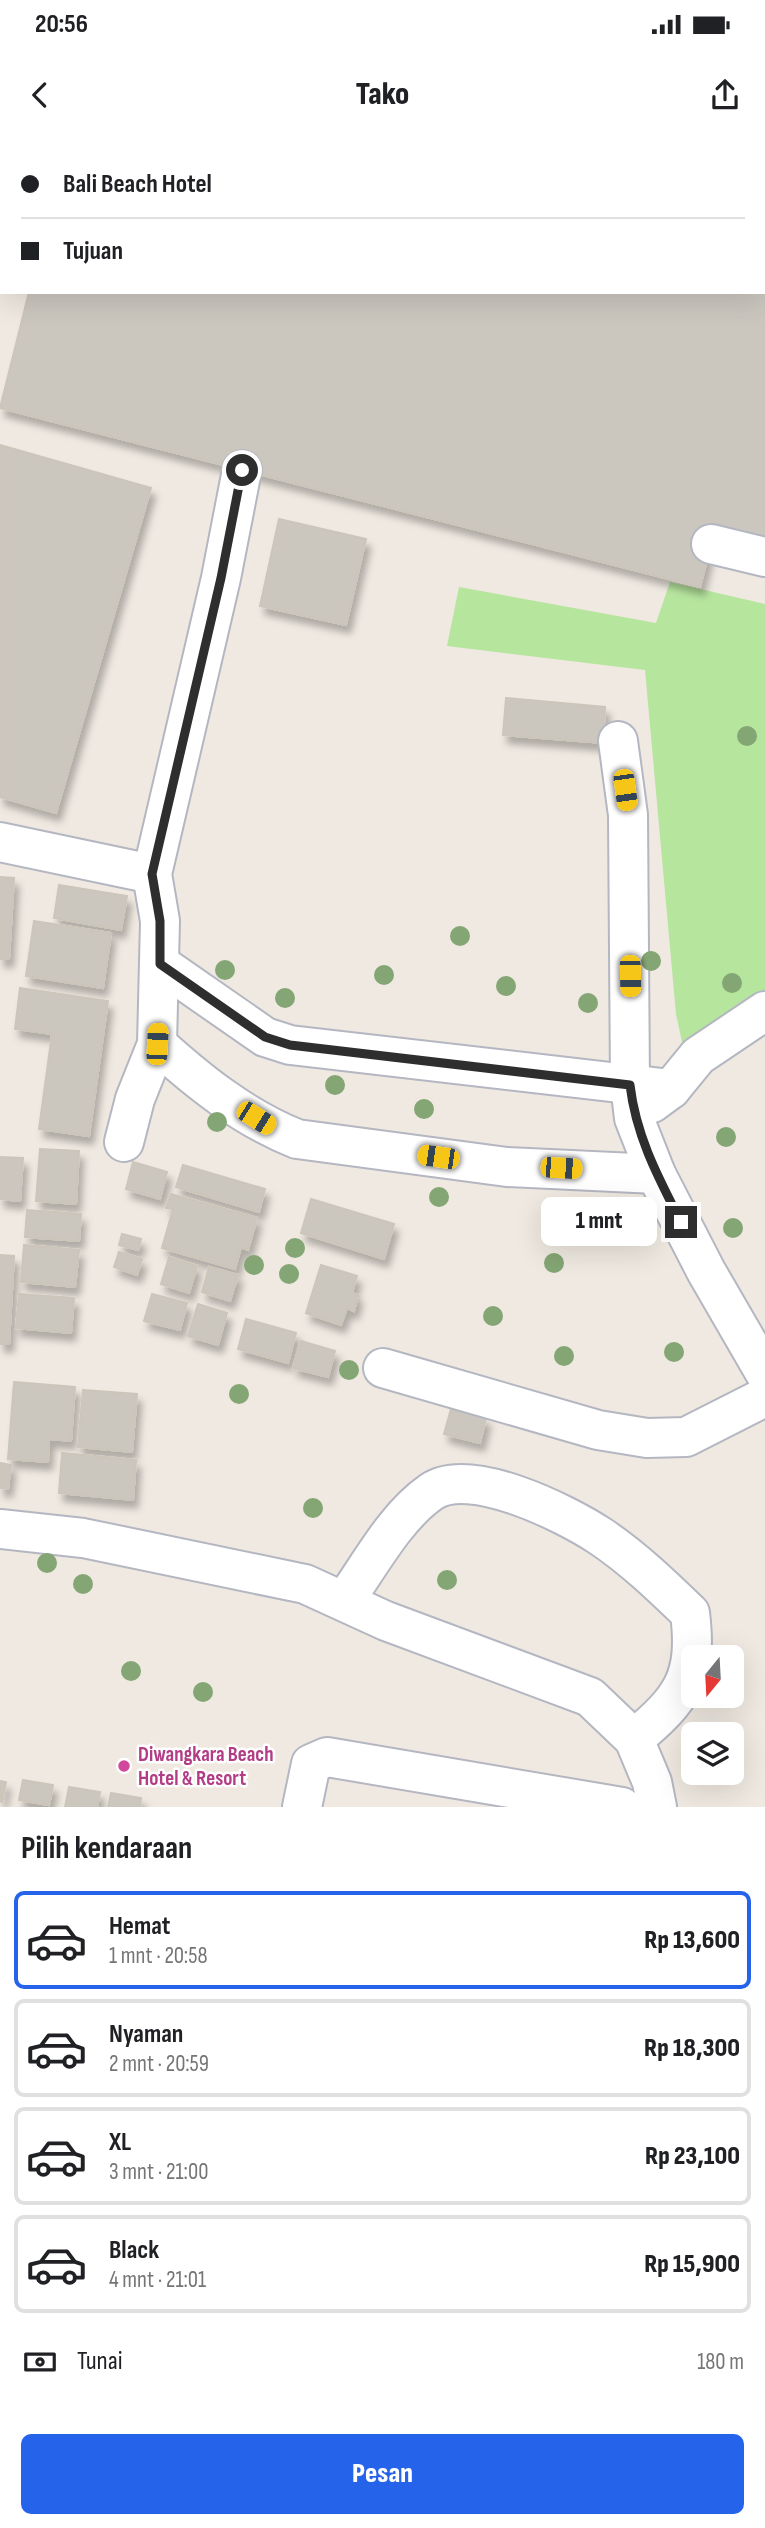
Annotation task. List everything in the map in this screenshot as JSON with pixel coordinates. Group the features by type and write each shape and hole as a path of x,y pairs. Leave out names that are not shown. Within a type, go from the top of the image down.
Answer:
{"lane":[{"path":"124,1142 135,1099 157,1044 160,921 152,874 221,578 242,470"},
{"path":"711,544 765,557"},
{"path":"618,741 628,815 632,1101 656,1174 706,1271 765,1373"},
{"path":"0,842 152,874"},
{"path":"160,964 256,1032 290,1045 632,1101 671,1089 698,1056 765,1011"},
{"path":"157,1044 200,1083 274,1130 297,1139 506,1167 656,1174"},
{"path":"383,1368 598,1430 647,1438 686,1437 765,1397"},
{"path":"345,1600 407,1514 432,1491 442,1486 453,1482 494,1488 551,1510 600,1536 690,1613 693,1638 689,1672 680,1696 634,1739"},
{"path":"0,1529 83,1538 304,1584 386,1620 590,1698 634,1739 652,1782 657,1807"},
{"path":"302,1807 311,1764 327,1757 622,1807"}],"green space":[{"path":"670,582 765,604 765,1005 684,1051 676,1014 645,670 447,646 459,587 656,623"}],"building":[{"path":"28,294 765,294 765,549 713,536 700,587 0,408"},
{"path":"0,445 151,488 56,813 0,797"},
{"path":"279,519 366,539 346,625 260,606"},
{"path":"506,698 605,707 603,743 503,735"},
{"path":"0,877 14,878 9,959 0,959"},
{"path":"59,885 127,896 121,930 54,918"},
{"path":"34,921 111,933 103,988 26,976"},
{"path":"20,988 108,1001 89,1136 39,1129 52,1034 15,1029"},
{"path":"40,1149 79,1151 76,1204 36,1201"},
{"path":"0,1157 23,1158 20,1201 0,1199"},
{"path":"133,1162 167,1172 160,1199 126,1189"},
{"path":"183,1165 265,1189 259,1212 176,1187"},
{"path":"171,1194 257,1218 248,1250 241,1247 235,1269 162,1248 173,1209 166,1208"},
{"path":"311,1199 394,1224 384,1259 301,1233"},
{"path":"27,1210 81,1214 79,1241 25,1237"},
{"path":"122,1234 141,1239 138,1250 119,1245"},
{"path":"24,1245 79,1250 75,1287 21,1282"},
{"path":"119,1252 142,1259 137,1275 114,1267"},
{"path":"0,1255 14,1256 9,1344 0,1344"},
{"path":"169,1257 197,1266 189,1293 161,1284"},
{"path":"321,1265 357,1276 352,1293 358,1295 354,1311 347,1308 341,1325 306,1313"},
{"path":"209,1267 238,1275 230,1301 202,1292"},
{"path":"19,1294 74,1298 71,1333 16,1328"},
{"path":"152,1294 187,1303 180,1330 144,1321"},
{"path":"198,1304 227,1313 218,1345 188,1336"},
{"path":"246,1319 296,1333 288,1363 238,1349"},
{"path":"301,1341 335,1351 328,1377 293,1368"},
{"path":"14,1382 75,1387 71,1441 49,1439 48,1462 8,1459"},
{"path":"83,1390 137,1394 132,1452 78,1447"},
{"path":"451,1409 486,1418 480,1443 444,1434"},
{"path":"62,1453 136,1460 133,1500 59,1493"},
{"path":"0,1463 11,1465 8,1489 0,1488"},
{"path":"23,1780 53,1785 49,1805 19,1800"},
{"path":"0,1781 6,1782 2,1802 0,1801"},
{"path":"69,1787 100,1792 97,1807 65,1807"},
{"path":"111,1793 141,1798 140,1807 108,1807"}],"place":[{"name":"Diwangkara Beach Hotel & Resort","path":"124,1766"}],"route":[{"path":"242,470 221,578 152,874 160,921 160,964 247,1026 265,1037 290,1045 630,1085 634,1118 656,1174 681,1222"}]}
